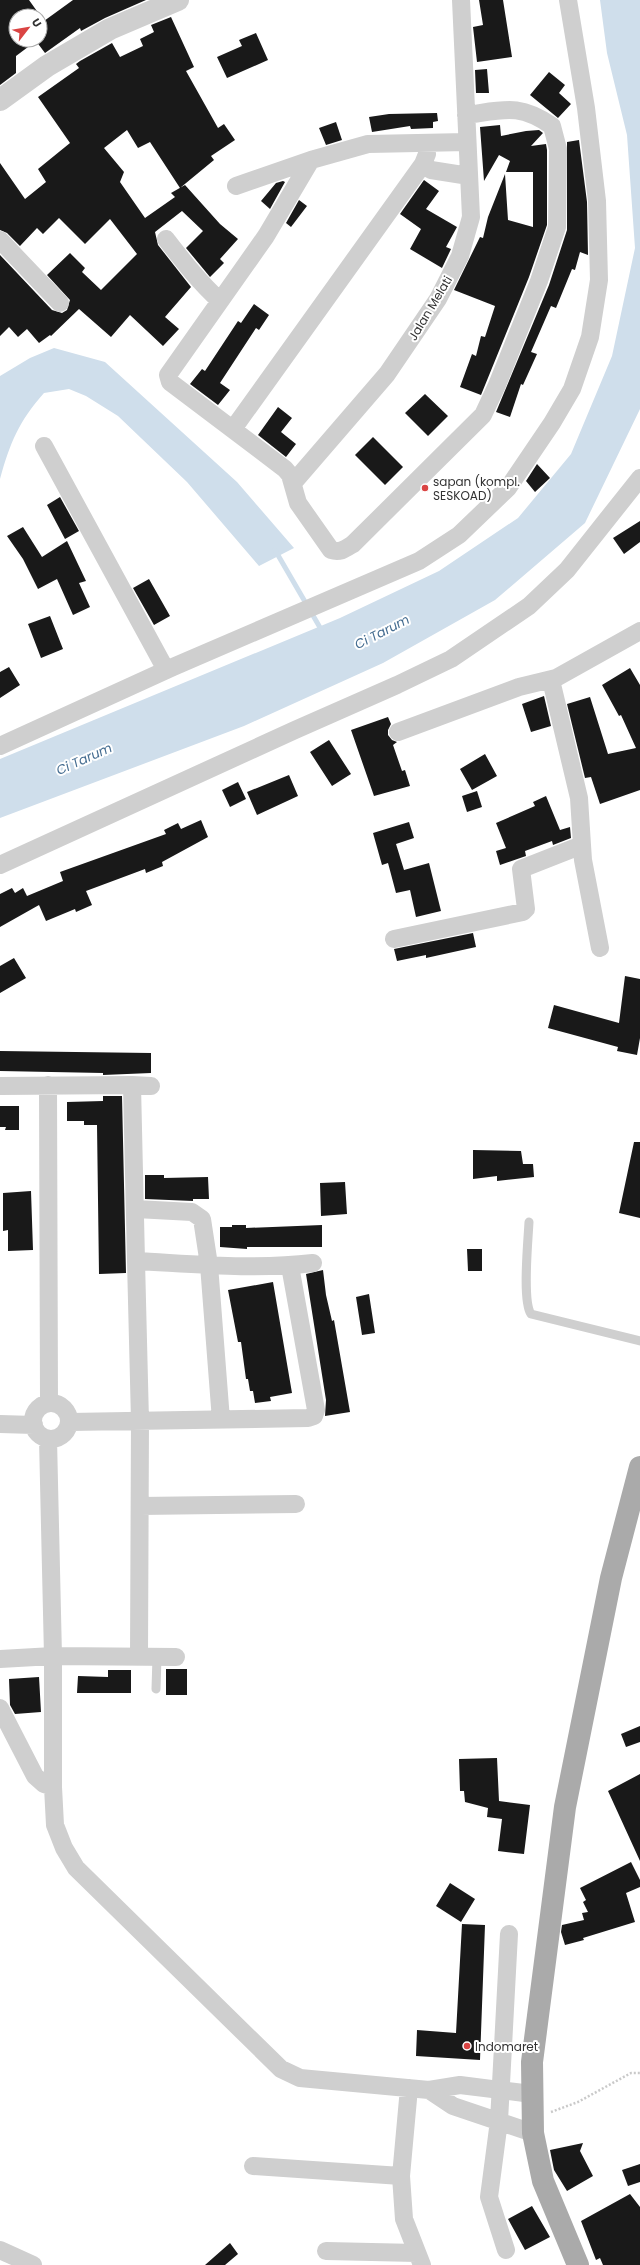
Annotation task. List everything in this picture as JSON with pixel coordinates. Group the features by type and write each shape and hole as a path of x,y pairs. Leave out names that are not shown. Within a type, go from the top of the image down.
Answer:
{"main road":[{"path":"578,2265 545,2188 532,2113 532,2062 565,1807 611,1578 640,1467"}],"street":[{"path":"0,100 47,66 110,29 178,0"},
{"name":"Jalan Melati","path":"293,483 387,374 438,299 460,256 471,217 460,0"},
{"path":"0,746 166,670 419,561 458,535 508,488 552,423 572,389 590,337 599,280 597,201 586,108 568,0"},
{"path":"311,160 266,236 168,375 170,382 285,469 293,483 298,503 331,550 343,550 358,539 483,415 497,385 539,281 557,227 558,149 552,126 537,115 514,108 466,115"},
{"path":"233,429 423,164 431,142"},
{"path":"236,186 311,160 368,144 467,142"},
{"path":"423,164 431,170 469,176"},
{"path":"166,239 201,284 220,301"},
{"path":"0,240 60,303"},
{"path":"44,446 166,670"},
{"path":"0,864 295,730 398,685 451,659 529,606 567,570 640,478"},
{"path":"398,732 519,687 551,680 565,674 640,631"},
{"path":"551,680 579,798 583,860 600,948"},
{"path":"394,939 523,912 526,909 521,869 582,845"},
{"path":"48,1085 49,1403"},
{"path":"132,1085 140,1421 139,1657"},
{"path":"0,1086 151,1086"},
{"path":"136,1209 192,1212 199,1215 202,1219 209,1265 221,1420"},
{"path":"136,1261 209,1265 290,1266 313,1263"},
{"path":"70,1422 308,1418 314,1416 316,1410 290,1266"},
{"path":"49,1403 61,1406 66,1410 70,1422 65,1434 54,1440 48,1439 37,1433 34,1425 34,1414 38,1409 49,1403"},
{"path":"0,1424 34,1425"},
{"path":"48,1439 53,1656 53,1787 55,1825 64,1848 76,1868 281,2069 300,2078 429,2090 460,2085 500,2090 532,2113"},
{"path":"140,1506 296,1504"},
{"path":"0,1659 53,1656 176,1657"},
{"path":"0,1708 28,1766 35,1776 44,1784 53,1787"},
{"path":"506,2250 489,2197 499,2121 509,1934"},
{"path":"410,2088 401,2176 404,2219 419,2259"},
{"path":"429,2090 453,2106 499,2121 532,2113"},
{"path":"254,2166 401,2176"},
{"path":"0,2250 33,2265"},
{"path":"326,2251 419,2259"},
{"path":"397,2265 419,2259"}],"lane":[{"path":"529,1222 526,1276 528,1309 531,1314 538,1318 640,1341"},
{"path":"156,1689 157,1657"}],"path":[{"path":"532,2113 560,2110 631,2073 640,2072"}],"water":[{"name":"Ci Tarum","path":"600,0 640,0 640,409 585,523 495,600 383,663 244,726 0,818 0,759 340,618 439,571 518,518 571,454 612,356 635,248 627,135 607,53"},
{"path":"54,348 105,362 237,482 294,548 259,566 187,482 118,416 86,396 69,389 44,393 35,403 16,433 0,479 0,376 30,358"}],"building":[{"path":"0,0 29,0 35,8 8,8 8,48 27,48 16,56 16,73 0,85"},
{"path":"73,0 146,0 105,18 81,31 80,28 45,53 41,48 48,48 48,18"},
{"path":"479,0 503,0 512,57 477,62 473,27 483,25"},
{"path":"171,17 194,67 186,71 218,128 224,124 235,140 211,156 214,160 181,188 185,185 220,224 238,239 220,259 224,263 210,277 186,248 203,231 182,211 155,232 158,245 191,287 165,317 179,329 163,346 130,315 111,337 79,309 51,336 50,335 39,343 27,329 18,337 9,327 0,336 0,255 52,310 62,313 67,310 70,300 47,275 70,253 85,268 82,272 101,290 137,254 110,219 85,244 59,218 43,234 37,228 20,246 7,233 0,230 0,163 25,199 46,182 38,169 70,143 38,97 79,68 76,64 80,61 112,43 120,57 143,46 140,39 154,32 151,25","holes":["127,130 138,148 150,142 180,188 171,193 175,197 145,218 120,182 124,172 104,148"]},
{"path":"256,33 268,60 227,78 217,57 242,46 239,40"},
{"path":"487,69 489,93 476,93 475,70"},
{"path":"549,72 565,85 559,93 571,104 558,118 530,95"},
{"path":"437,113 438,121 433,122 433,128 411,129 410,126 372,132 369,117 389,114"},
{"path":"336,122 342,140 326,145 319,128"},
{"path":"500,125 501,136 539,130 543,133 531,146 546,144 547,225 529,277 481,395 460,387 472,354 476,356 481,336 485,337 495,306 454,290 480,237 483,238 488,217 505,174 508,220 533,227 533,172 506,172 510,161 499,155 484,181 480,127"},
{"path":"579,140 587,202 588,255 580,252 575,270 572,269 556,308 551,306 531,352 537,354 523,385 521,384 510,417 496,412 549,285 567,230 567,142"},
{"path":"424,180 439,191 426,209 457,227 446,247 451,249 442,268 410,249 421,229 400,214"},
{"path":"283,181 285,182 270,209 261,201 276,183"},
{"path":"299,200 307,206 291,227 286,223"},
{"path":"254,304 269,315 259,330 256,328 220,383 230,390 218,405 190,384 202,369 205,371 238,321 241,323"},
{"path":"425,394 448,416 428,436 405,413"},
{"path":"278,407 292,418 281,432 296,444 286,457 258,435"},
{"path":"373,437 403,467 385,485 355,455"},
{"path":"537,464 550,478 535,492 526,481"},
{"path":"60,497 79,531 65,539 47,505"},
{"path":"640,521 640,542 624,554 613,538"},
{"path":"23,527 42,557 67,541 86,581 79,583 90,607 73,615 57,579 38,589 23,559 7,536"},
{"path":"149,579 170,616 154,625 133,588"},
{"path":"50,616 63,649 41,658 28,624"},
{"path":"9,667 20,685 0,698 0,672"},
{"path":"630,668 640,685 640,790 600,804 591,777 585,778 567,704 590,697 608,754 636,748 621,715 619,716 602,685"},
{"path":"544,696 551,726 531,732 522,704"},
{"path":"388,717 391,724 388,730 388,735 392,740 397,742 393,745 402,771 405,770 410,786 374,796 351,730"},
{"path":"329,740 351,774 332,786 310,752"},
{"path":"485,754 497,776 472,790 460,769"},
{"path":"289,775 298,796 257,815 247,792"},
{"path":"238,782 246,799 230,807 222,790"},
{"path":"477,791 482,807 467,812 462,796"},
{"path":"546,796 560,830 570,827 571,838 553,845 552,841 525,851 526,856 500,865 496,851 506,848 496,823 535,806 533,802"},
{"path":"201,820 208,837 162,862 163,866 146,873 145,869 86,891 92,905 76,912 75,909 46,921 39,905 0,927 0,894 12,888 15,893 23,888 27,896 63,881 60,872 166,834 164,830 178,823 181,829"},
{"path":"409,822 414,838 396,844 404,870 429,863 441,911 416,917 410,890 396,893 388,863 382,865 373,833"},
{"path":"473,933 476,947 426,958 426,955 397,961 394,949"},
{"path":"14,958 26,978 0,993 0,966"},
{"path":"625,976 640,979 640,1038 637,1055 617,1051 618,1047 548,1028 554,1005 619,1023"},
{"path":"0,1051 151,1053 151,1073 103,1075 103,1073 0,1071"},
{"path":"103,1096 122,1096 126,1273 99,1274 97,1125 84,1125 84,1121 67,1121 67,1102 103,1101"},
{"path":"0,1106 19,1106 19,1130 5,1130 6,1127 0,1127"},
{"path":"634,1142 640,1142 640,1218 619,1213"},
{"path":"473,1150 521,1151 523,1164 533,1164 534,1177 497,1181 497,1176 473,1179"},
{"path":"145,1175 164,1175 164,1178 208,1177 209,1199 193,1199 193,1201 145,1199"},
{"path":"345,1182 347,1214 321,1216 320,1183"},
{"path":"31,1191 33,1250 8,1251 8,1230 3,1231 3,1193"},
{"path":"232,1225 246,1225 246,1228 322,1225 322,1247 247,1247 247,1249 220,1247 220,1227 232,1227"},
{"path":"467,1249 482,1249 482,1271 468,1271"},
{"path":"323,1270 326,1295 332,1321 334,1320 350,1412 325,1416 326,1400 306,1274"},
{"path":"273,1282 292,1393 270,1397 271,1401 255,1403 253,1391 250,1391 248,1379 246,1379 241,1342 238,1342 228,1290"},
{"path":"369,1294 375,1333 362,1335 356,1297"},
{"path":"166,1669 187,1669 187,1695 166,1695"},
{"path":"108,1670 131,1670 131,1693 77,1693 78,1676 108,1677"},
{"path":"39,1677 41,1712 15,1714 10,1705 9,1679"},
{"path":"640,1726 640,1742 626,1747 621,1734"},
{"path":"497,1758 499,1801 530,1805 524,1854 498,1851 502,1819 487,1817 488,1808 465,1802 464,1791 460,1791 459,1759"},
{"path":"640,1774 640,1861 608,1791"},
{"path":"631,1862 640,1880 640,1887 626,1893 635,1922 565,1945 561,1932 562,1925 584,1920 582,1913 588,1912 583,1902 586,1900 580,1888"},
{"path":"450,1883 475,1899 461,1922 436,1906"},
{"path":"462,1924 485,1925 480,2060 416,2056 417,2030 456,2033"},
{"path":"583,2143 580,2151 593,2176 567,2191 554,2170 550,2150"},
{"path":"640,2164 640,2182 628,2186 622,2170"},
{"path":"630,2194 640,2207 640,2265 603,2265 600,2258 596,2260 581,2221"},
{"path":"532,2206 550,2237 525,2250 508,2219"},
{"path":"230,2243 238,2254 225,2265 205,2265"}],"waterway":[{"path":"275,550 322,631"}],"place":[{"name":"sapan (kompl. SESKOAD)","path":"425,488"},
{"name":"Indomaret","path":"467,2046"}]}
